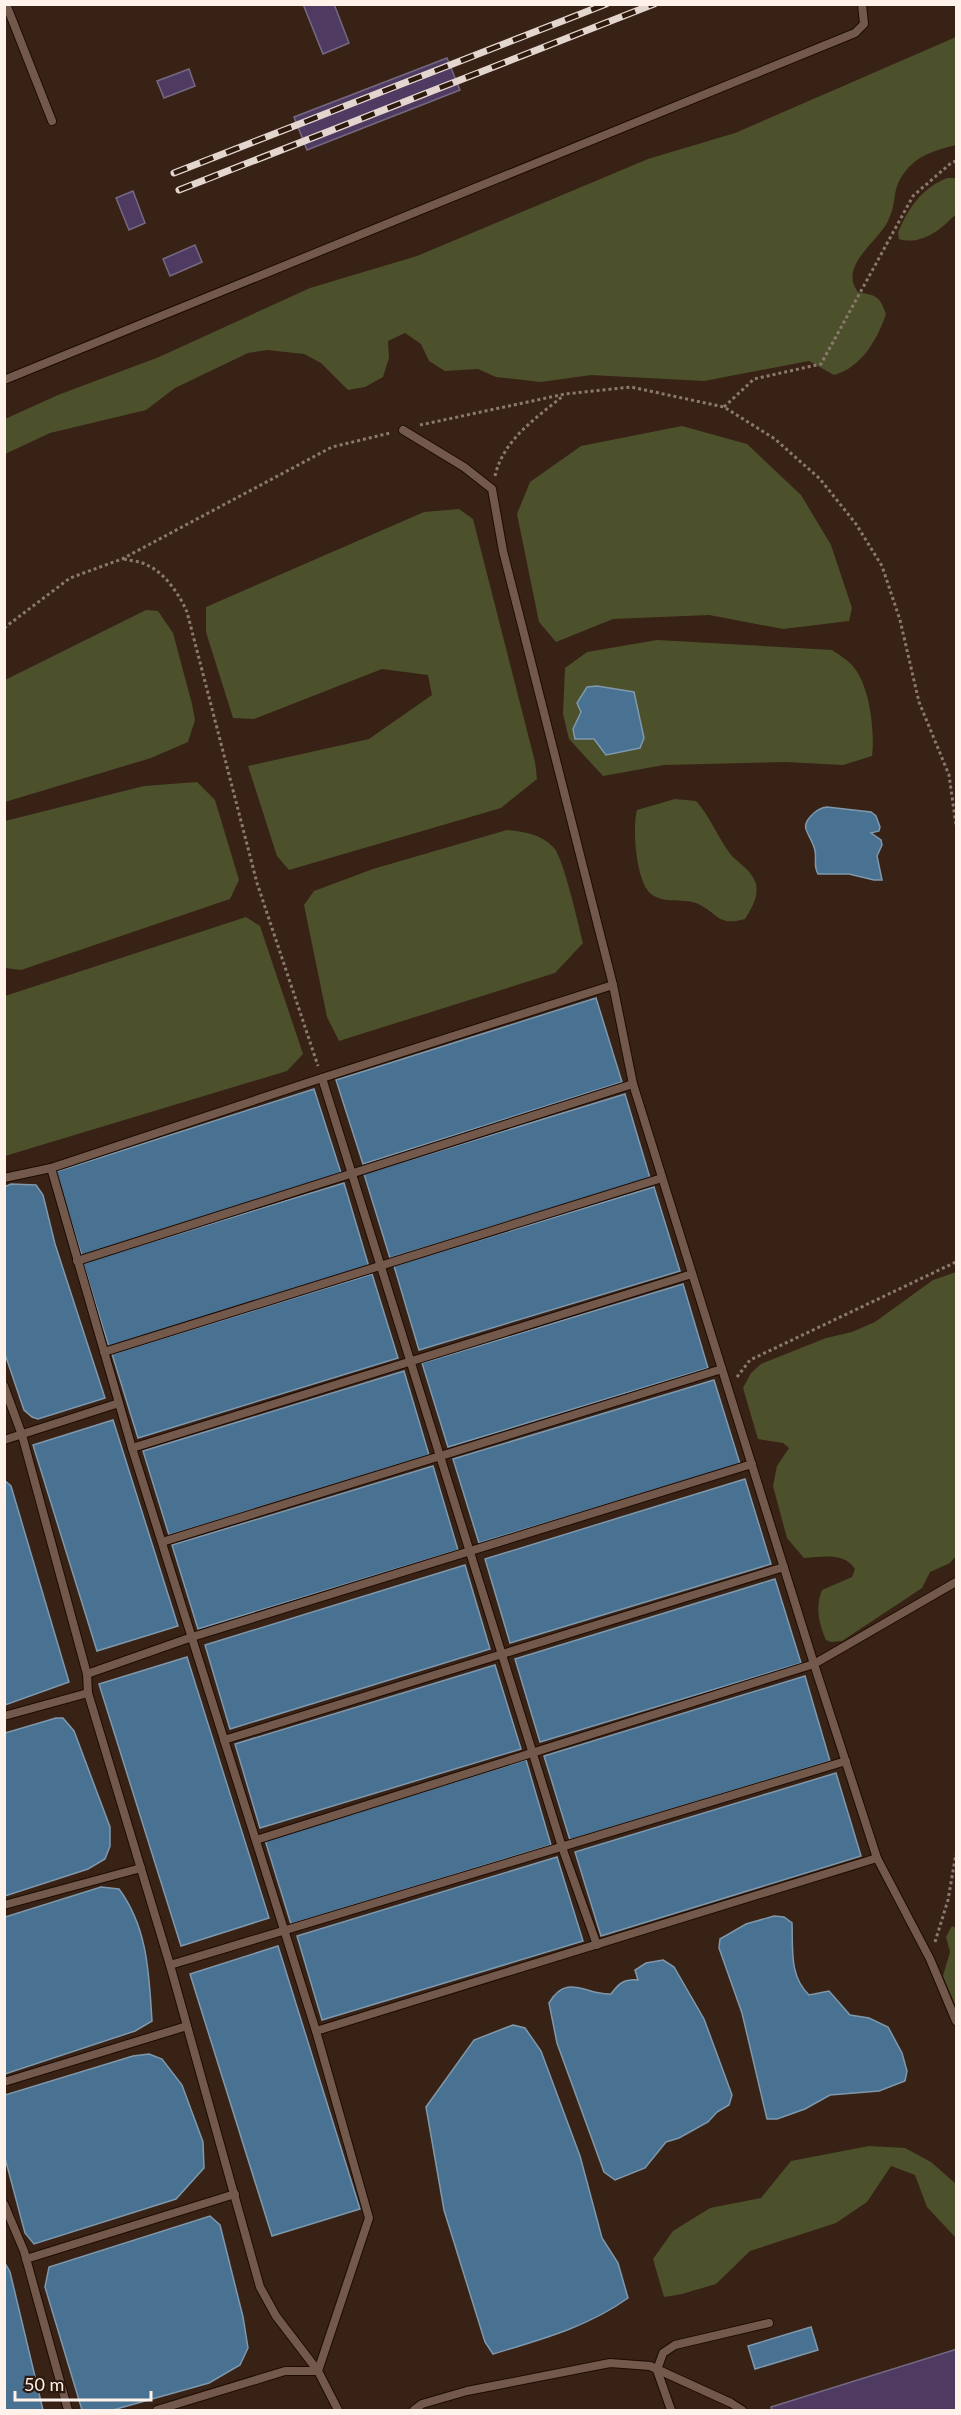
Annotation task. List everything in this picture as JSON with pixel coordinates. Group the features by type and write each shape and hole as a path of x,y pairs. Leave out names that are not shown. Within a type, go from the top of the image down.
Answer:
{"lane":[{"path":"6,4 52,121"},
{"path":"4,380 855,33 864,24 862,4"},
{"path":"403,430 464,467 492,489 503,550 613,985 633,1084 877,1858 930,1959 957,2020"},
{"path":"4,1178 51,1168 613,985"},
{"path":"322,1078 562,1847 597,1945"},
{"path":"77,1261 633,1084"},
{"path":"51,1168 132,1448 316,2031 369,2218 318,2371"},
{"path":"104,1352 662,1178"},
{"path":"132,1448 692,1274"},
{"path":"162,1542 722,1369"},
{"path":"4,1386 22,1435 87,1674 88,1693 170,1965 261,2287 276,2316 318,2371 338,2410"},
{"path":"4,1440 119,1403"},
{"path":"87,1674 192,1637 752,1464"},
{"path":"224,1740 784,1567"},
{"path":"256,1840 814,1664 957,1582"},
{"path":"4,1716 88,1693"},
{"path":"170,1965 846,1761"},
{"path":"316,2031 877,1858"},
{"path":"4,1905 141,1868"},
{"path":"4,2082 187,2026"},
{"path":"26,2259 234,2194"},
{"path":"4,2204 26,2259 68,2410"},
{"path":"671,2410 657,2370 663,2353 675,2345 769,2323"},
{"path":"414,2410 422,2404 467,2391 610,2363 650,2366 742,2410"},
{"path":"157,2410 285,2371 318,2371"}],"path":[{"path":"724,407 754,379 821,364 913,196 951,163 957,161"},
{"path":"4,628 70,578 122,559 332,447 565,394 631,387 724,407 775,439 820,479 856,524 882,566 900,620 919,702 949,775 957,825"},
{"path":"492,489 499,459 521,431 565,394"},
{"path":"122,559 147,564 162,576 180,596 187,612 257,883 322,1078"},
{"path":"728,1389 750,1360 957,1262"},
{"path":"930,1959 948,1900 957,1854"}],"green space":[{"path":"956,37 956,145 926,155 903,174 888,221 856,264 853,282 858,292 876,297 886,314 873,343 853,366 844,371 834,375 809,361 704,381 591,375 541,382 496,377 478,369 445,371 429,361 421,344 405,333 388,341 389,358 383,377 365,387 348,390 321,363 304,354 267,350 248,353 175,388 146,410 50,433 5,454 5,419 58,395 159,357 310,288 417,256 648,159 735,133"},
{"path":"947,178 956,178 956,214 945,225 924,238 908,241 899,239 898,232 917,199 930,187"},
{"path":"682,426 747,444 801,495 831,545 852,608 849,621 783,629 709,615 613,619 556,642 539,622 517,514 530,482 581,446"},
{"path":"459,509 473,519 535,762 537,779 501,808 289,870 277,856 248,766 369,739 432,695 428,675 382,669 254,719 233,718 206,632 206,607 424,512"},
{"path":"146,610 158,611 173,633 195,720 188,742 151,758 5,802 5,680"},
{"path":"657,640 832,650 851,664 863,683 872,721 872,756 843,765 786,762 664,765 603,776 569,739 563,714 565,668 587,652"},
{"path":"197,782 215,800 239,880 230,899 21,970 5,968 5,821 144,786"},
{"path":"675,799 696,801 732,856 754,879 757,889 755,898 745,919 723,920 696,903 662,899 651,894 646,888 636,854 637,810"},
{"path":"507,830 538,837 554,848 566,878 583,943 555,973 339,1041 327,1017 304,905 314,891 373,869"},
{"path":"246,917 260,926 303,1054 287,1071 5,1156 5,996"},
{"path":"956,1272 956,1556 950,1563 930,1572 922,1588 842,1641 831,1642 826,1640 820,1622 818,1609 820,1596 822,1590 852,1577 855,1569 839,1558 804,1558 787,1538 773,1486 777,1466 789,1448 783,1443 758,1439 743,1388 751,1373 761,1364 826,1338 852,1332 875,1322 933,1280"},
{"path":"952,1926 956,1928 956,2007 943,1976 950,1952 946,1937"},
{"path":"869,2146 905,2148 931,2162 956,2184 956,2238 927,2207 915,2175 891,2166 867,2202 836,2223 750,2251 716,2284 664,2297 653,2259 673,2231 710,2208 761,2198 791,2161"}],"water":[{"path":"597,686 634,692 644,738 640,748 606,755 594,739 575,739 573,729 581,712 577,703 587,687"},
{"path":"827,807 871,812 876,816 879,831 871,833 881,840 882,845 877,856 882,880 849,874 818,874 815,851 806,823 816,812"},
{"path":"596,998 622,1082 363,1164 336,1080"},
{"path":"314,1089 341,1173 82,1256 55,1172"},
{"path":"625,1094 650,1178 390,1258 364,1174"},
{"path":"344,1183 369,1267 109,1347 83,1263"},
{"path":"11,1184 36,1185 43,1195 55,1244 105,1398 38,1419 24,1410 5,1354 4,1187"},
{"path":"654,1187 680,1271 419,1350 394,1266"},
{"path":"372,1274 398,1358 138,1438 112,1354"},
{"path":"683,1284 708,1368 448,1447 422,1363"},
{"path":"404,1371 429,1455 169,1535 143,1451"},
{"path":"714,1380 740,1464 479,1543 453,1459"},
{"path":"113,1420 178,1626 97,1651 33,1445"},
{"path":"433,1466 458,1550 198,1629 172,1545"},
{"path":"745,1479 771,1564 510,1643 485,1559"},
{"path":"4,1480 11,1486 69,1682 5,1705"},
{"path":"465,1565 490,1649 230,1729 205,1645"},
{"path":"775,1579 801,1663 540,1742 515,1659"},
{"path":"187,1657 269,1918 181,1946 99,1684"},
{"path":"495,1665 521,1749 260,1828 235,1744"},
{"path":"805,1676 830,1761 570,1840 544,1756"},
{"path":"63,1718 74,1731 110,1827 110,1846 105,1859 88,1869 5,1896 5,1733"},
{"path":"526,1760 551,1845 291,1924 265,1840"},
{"path":"836,1773 861,1856 601,1936 575,1852"},
{"path":"557,1857 583,1941 322,2020 297,1936"},
{"path":"101,1887 119,1889 136,1920 145,1952 152,2021 135,2031 5,2074 5,1917"},
{"path":"774,1916 784,1917 792,1923 793,1962 803,1988 809,1995 829,1991 850,2015 869,2018 888,2027 902,2053 907,2071 905,2081 879,2091 830,2095 805,2109 777,2119 767,2119 742,2013 719,1948 720,1939 746,1924"},
{"path":"278,1946 360,2209 272,2236 190,1974"},
{"path":"663,1960 674,1967 704,2019 732,2095 729,2105 717,2112 708,2122 679,2138 666,2142 645,2168 615,2180 604,2172 557,2043 549,2003 556,1994 570,1987 611,1994 622,1982 638,1980 635,1970 646,1963"},
{"path":"513,2025 525,2028 541,2051 580,2156 602,2238 618,2263 628,2298 580,2325 493,2354 485,2342 444,2210 426,2107 474,2040"},
{"path":"149,2054 162,2059 182,2085 203,2142 204,2168 176,2199 34,2244 25,2233 5,2158 5,2095 133,2056"},
{"path":"210,2216 220,2225 243,2317 248,2348 240,2365 209,2383 113,2410 82,2410 45,2287 49,2267"},
{"path":"5,2263 10,2272 43,2410 5,2410"},
{"path":"811,2327 818,2350 755,2369 748,2346"}],"building":[{"path":"303,4 334,4 349,43 323,54"},
{"path":"447,58 460,90 307,150 294,117"},
{"path":"189,69 195,86 164,98 157,81"},
{"path":"133,191 145,223 129,230 116,198"},
{"path":"195,245 202,262 170,276 163,259"},
{"path":"957,2349 957,2410 772,2410 771,2407"}],"railway":[{"path":"174,173 606,4"},
{"path":"179,190 654,4"}]}
